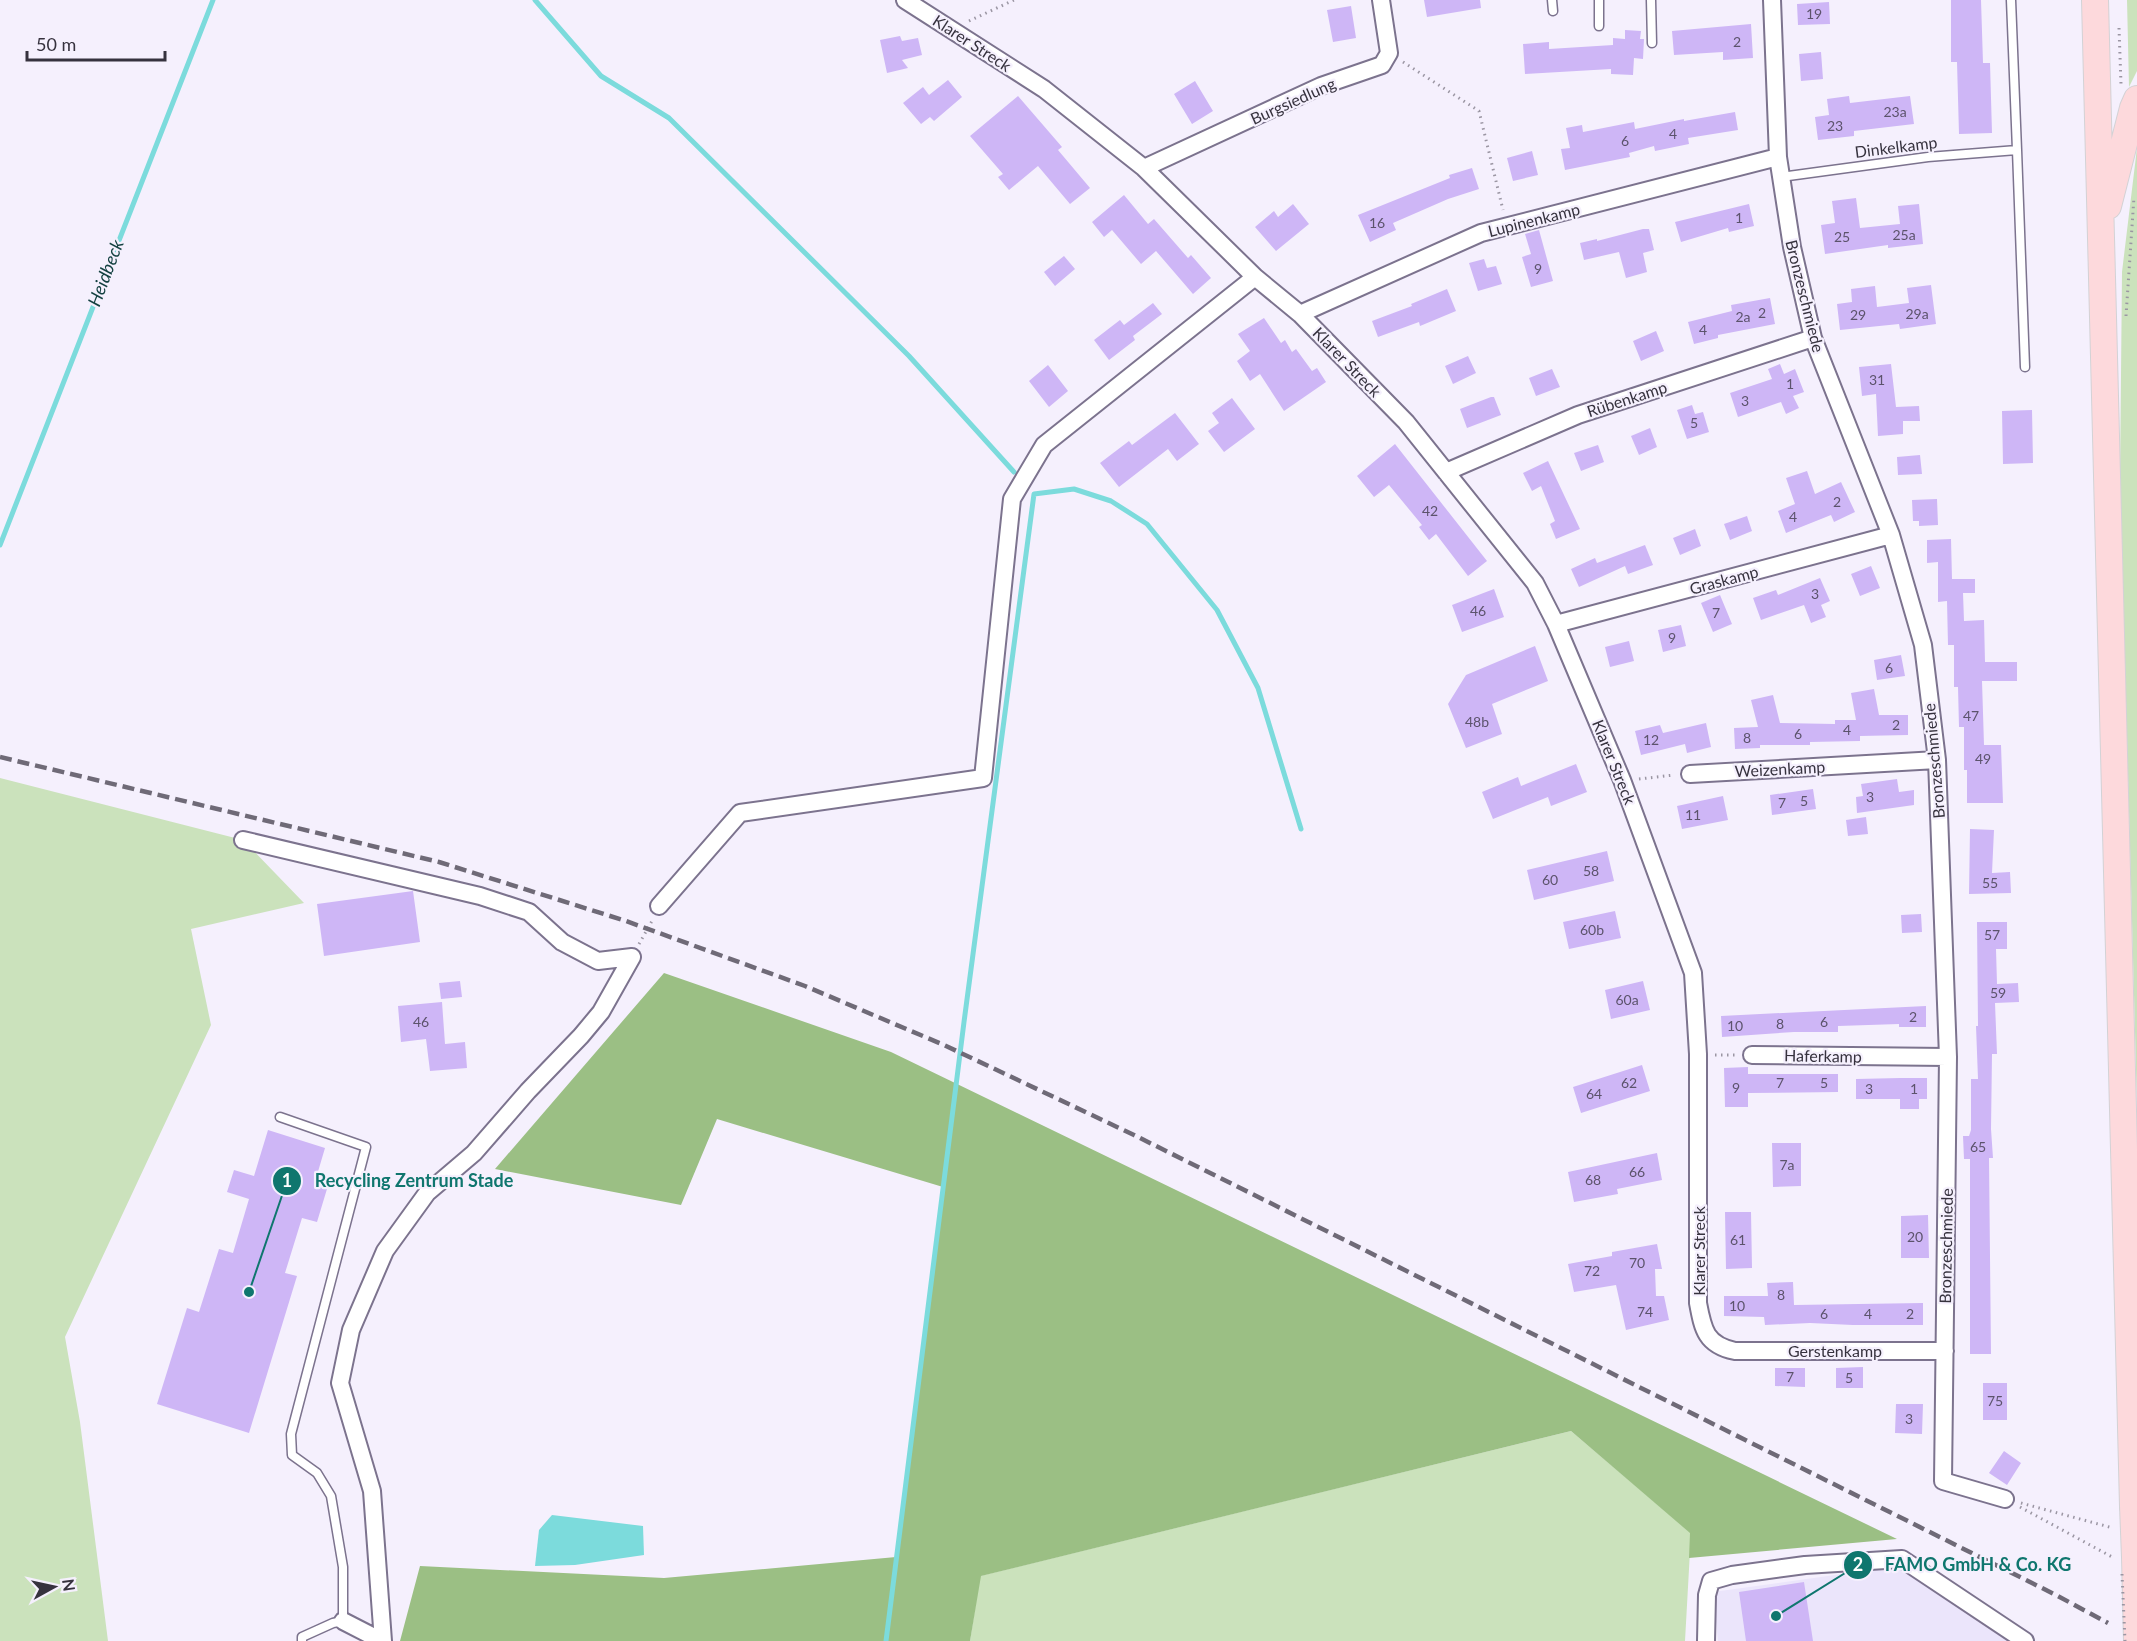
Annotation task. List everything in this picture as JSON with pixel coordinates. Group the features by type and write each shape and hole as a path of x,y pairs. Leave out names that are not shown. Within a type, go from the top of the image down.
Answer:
{"main road":[{"path":"2095,0 2133,1506 2126,1564 2137,1641"},
{"path":"2100,238 2135,104"}],"street":[{"name":"Klarer Streck","path":"905,0 1044,89 1144,168 1255,277 1300,314 1406,422 1535,583 1556,624 1622,780 1693,974 1698,1054 1698,1303 1702,1324 1709,1338 1724,1349"},
{"path":"1381,0 1389,53"},
{"name":"Bronzeschmiede","path":"1772,0 1778,158 1792,247 1813,338 1892,535 1923,645 1937,760 1948,1057 1943,1481 2005,1499"},
{"name":"Burgsiedlung","path":"1144,168 1321,86 1382,65 1389,53"},
{"name":"Lupinenkamp","path":"1300,314 1481,234 1778,158"},
{"path":"659,906 740,813 982,778 1012,499 1044,445 1255,277"},
{"name":"Rübenkamp","path":"1446,472 1578,415 1813,338"},
{"name":"Graskamp","path":"1556,624 1892,535"},
{"name":"Weizenkamp","path":"1690,774 1937,760"},
{"path":"243,840 480,896 530,912 562,942 598,961 632,957"},
{"path":"382,1641 372,1491 340,1383 351,1330 385,1251 427,1193 474,1153 528,1091 581,1036 601,1012 632,957"},
{"name":"Haferkamp","path":"1752,1055 1948,1057"},
{"name":"Gerstenkamp","path":"1724,1349 1735,1351 1945,1351"},
{"path":"1706,1641 1707,1595 1711,1581 1732,1575 1805,1565 1902,1559 2025,1641"},
{"path":"343,1621 382,1641"}],"lane":[{"path":"1552,0 1553,11"},
{"path":"1599,0 1599,26"},
{"path":"1651,0 1652,43"},
{"path":"2011,0 2025,367"},
{"name":"Dinkelkamp","path":"1780,177 1928,157 2017,150"},
{"path":"280,1117 366,1147 291,1434 292,1455 316,1473 331,1496 343,1568 343,1621 302,1637 302,1641"}],"path":[{"path":"951,30 1014,0"},
{"path":"2119,23 2122,102 2135,104"},
{"path":"1389,53 1479,111 1507,227"},
{"path":"1622,780 1690,774"},
{"path":"632,957 659,906"},
{"path":"1698,1054 1752,1055"},
{"path":"2005,1499 2115,1528"},
{"path":"2005,1499 2126,1564 2125,1641"}],"shaded area":[{"path":"1899,1566 2012,1641 1718,1641 1713,1592"}],"green space":[{"path":"2127,0 2137,0 2137,71 2129,87"},
{"path":"2137,148 2137,1105 2120,479 2122,272"},
{"path":"0,778 243,840 304,903 191,929 211,1025 65,1337 80,1422 108,1641 0,1641"},
{"path":"664,973 891,1052 1897,1539 1689,1558 1690,1533 1571,1431 981,1576 970,1641 400,1641 420,1566 664,1578 896,1557 943,1187 717,1119 681,1205 495,1169"},
{"path":"1571,1431 1691,1533 1685,1641 970,1641 980,1576"}],"water":[{"path":"552,1515 643,1526 644,1555 575,1565 535,1566 539,1530"}],"building":[{"path":"1424,0 1480,0 1481,8 1427,17"},
{"path":"1951,0 1981,0 1983,63 1990,63 1992,133 1959,134 1957,62 1951,62"},
{"path":"1829,2 1830,24 1798,25 1797,4"},
{"path":"1351,6 1356,38 1333,42 1327,10"},
{"path":"1751,24 1753,58 1723,60 1723,52 1674,55 1672,31"},
{"path":"1625,30 1641,31 1640,39 1644,39 1643,59 1634,58 1633,75 1611,74 1611,69 1525,74 1523,44 1549,42 1549,49 1613,45 1613,38 1625,39"},
{"path":"900,36 902,41 918,38 922,55 902,60 908,68 887,73 880,40"},
{"path":"1821,52 1823,79 1801,81 1799,54"},
{"path":"948,80 962,97 934,121 930,117 921,124 903,103 923,87 929,95"},
{"path":"1195,81 1213,111 1192,124 1174,94"},
{"path":"1018,96 1062,147 1058,150 1090,188 1070,204 1038,166 1009,190 998,177 1003,174 970,136"},
{"path":"1849,96 1850,103 1910,96 1914,124 1854,131 1854,136 1818,140 1815,117 1829,115 1827,99"},
{"path":"1735,112 1738,130 1688,138 1689,144 1655,151 1654,146 1629,153 1630,157 1565,170 1561,149 1570,148 1566,128 1582,125 1583,132 1634,122 1635,129"},
{"path":"1532,151 1538,175 1513,181 1507,158"},
{"path":"1472,168 1479,189 1448,199 1393,223 1396,230 1370,242 1358,215 1450,178 1449,175"},
{"path":"1124,195 1148,224 1154,219 1188,258 1191,255 1211,278 1193,294 1156,251 1141,264 1112,230 1104,237 1092,222"},
{"path":"1856,198 1860,228 1900,224 1898,206 1919,204 1923,244 1888,248 1888,245 1825,254 1821,225 1835,223 1832,201"},
{"path":"1293,204 1309,224 1276,251 1255,227 1274,211 1278,217"},
{"path":"1749,204 1754,226 1729,232 1728,228 1681,242 1675,222"},
{"path":"1649,229 1654,250 1643,253 1647,272 1626,278 1619,252 1584,260 1580,243"},
{"path":"1539,230 1553,281 1531,287 1522,257 1531,254 1525,234"},
{"path":"1064,256 1075,269 1055,286 1044,272"},
{"path":"1484,259 1487,268 1496,266 1502,284 1478,291 1469,263"},
{"path":"1931,285 1936,324 1900,329 1899,324 1840,330 1837,304 1852,302 1851,289 1875,286 1877,307 1909,303 1907,288"},
{"path":"1447,289 1456,311 1420,326 1419,322 1378,337 1372,321 1412,306 1411,304"},
{"path":"1770,298 1775,324 1718,335 1718,338 1694,344 1688,322 1732,311 1731,305"},
{"path":"1153,303 1162,314 1133,336 1135,340 1109,360 1094,340 1120,320 1124,325"},
{"path":"1264,318 1281,343 1285,340 1292,352 1296,349 1312,371 1317,368 1326,382 1284,411 1260,374 1250,381 1237,361 1250,351 1238,334"},
{"path":"1656,331 1664,351 1641,361 1633,341"},
{"path":"1468,356 1476,373 1453,384 1445,366"},
{"path":"1780,364 1784,374 1795,369 1804,392 1793,396 1799,408 1786,414 1781,402 1738,417 1730,393 1772,379 1768,369"},
{"path":"1891,364 1896,407 1919,406 1920,421 1903,421 1903,434 1878,436 1876,394 1862,396 1859,367"},
{"path":"1048,365 1068,391 1049,407 1029,381"},
{"path":"1552,369 1560,387 1536,396 1529,378"},
{"path":"1494,397 1501,415 1467,428 1460,409"},
{"path":"1232,398 1255,429 1224,452 1208,431 1219,423 1212,413"},
{"path":"1692,405 1695,414 1703,412 1709,432 1687,439 1677,410"},
{"path":"2032,410 2033,463 2003,464 2002,411"},
{"path":"1175,413 1199,444 1177,461 1168,449 1119,487 1100,463 1129,441 1132,445"},
{"path":"1650,428 1657,447 1639,455 1631,436"},
{"path":"1395,444 1487,561 1468,576 1436,534 1429,540 1419,527 1422,525 1389,485 1374,497 1357,476"},
{"path":"1598,445 1604,462 1581,471 1574,453"},
{"path":"1920,455 1922,474 1898,475 1897,457"},
{"path":"1548,461 1580,529 1556,539 1550,524 1555,521 1541,486 1532,491 1523,473"},
{"path":"1807,471 1815,494 1841,482 1855,512 1834,522 1831,515 1786,533 1778,511 1795,504 1786,478"},
{"path":"1937,499 1938,525 1919,526 1919,521 1913,521 1912,500"},
{"path":"1747,516 1752,531 1730,540 1724,524"},
{"path":"1695,529 1701,546 1680,555 1673,538"},
{"path":"1951,539 1952,579 1975,579 1975,593 1963,593 1964,621 1984,620 1985,662 2017,662 2017,681 1982,681 1984,745 2001,745 2003,803 1967,803 1964,727 1959,727 1958,687 1954,687 1954,645 1948,645 1947,601 1938,602 1938,562 1927,563 1927,540"},
{"path":"1645,545 1653,565 1628,574 1625,566 1579,587 1571,569 1595,558 1597,563"},
{"path":"1871,566 1880,588 1860,596 1851,574"},
{"path":"1820,578 1830,601 1821,605 1826,617 1811,623 1804,605 1761,620 1753,598 1776,590 1778,595"},
{"path":"1494,589 1504,617 1462,632 1452,605"},
{"path":"1720,595 1732,624 1713,632 1701,603"},
{"path":"1681,625 1686,646 1663,652 1658,630"},
{"path":"1629,641 1634,661 1610,667 1605,647"},
{"path":"1535,646 1548,681 1492,704 1502,734 1466,748 1448,704 1466,675"},
{"path":"1901,655 1905,676 1877,680 1874,660"},
{"path":"1874,689 1879,715 1908,715 1908,735 1860,736 1860,741 1810,742 1810,745 1760,745 1760,748 1735,749 1734,728 1758,727 1751,700 1773,695 1780,723 1835,724 1835,720 1856,720 1851,693"},
{"path":"1706,723 1711,747 1687,753 1685,744 1641,755 1635,731 1660,725 1663,733"},
{"path":"1576,764 1587,792 1551,806 1548,797 1493,819 1482,792 1518,777 1521,786"},
{"path":"1897,779 1899,792 1914,790 1914,805 1857,813 1856,797 1863,796 1861,784"},
{"path":"1813,789 1816,809 1772,815 1770,795"},
{"path":"1723,796 1728,820 1682,829 1677,806"},
{"path":"1866,817 1868,834 1848,836 1846,820"},
{"path":"1970,829 1994,830 1992,873 2010,872 2011,893 1969,894"},
{"path":"1607,851 1614,881 1534,900 1527,870"},
{"path":"413,891 420,942 324,956 317,904"},
{"path":"1615,911 1621,938 1569,949 1563,922"},
{"path":"1921,914 1922,932 1902,933 1901,915"},
{"path":"1977,922 2007,922 2007,949 1996,949 1997,984 2018,983 2019,1002 1995,1003 1997,1054 1992,1054 1993,1158 1989,1158 1991,1354 1970,1354 1970,1159 1964,1159 1963,1136 1969,1136 1971,1130 1971,1079 1978,1079"},
{"path":"460,981 462,997 441,999 439,983"},
{"path":"1643,981 1650,1010 1611,1019 1605,990"},
{"path":"442,1002 445,1044 465,1042 467,1068 430,1071 426,1039 401,1042 398,1006"},
{"path":"1926,1006 1926,1027 1899,1027 1899,1024 1838,1026 1838,1032 1794,1032 1722,1037 1721,1016"},
{"path":"1642,1065 1650,1091 1581,1113 1573,1087"},
{"path":"1748,1067 1748,1074 1838,1074 1838,1092 1748,1093 1748,1107 1725,1107 1724,1068"},
{"path":"1927,1078 1927,1099 1919,1099 1919,1109 1900,1109 1900,1099 1856,1099 1856,1079"},
{"path":"268,1130 325,1148 317,1175 330,1179 317,1222 302,1218 285,1273 297,1276 249,1433 157,1404 187,1308 199,1312 219,1249 233,1253 249,1199 227,1192 234,1170 254,1176"},
{"path":"1772,1143 1801,1143 1801,1186 1773,1187"},
{"path":"1657,1153 1662,1180 1617,1189 1618,1194 1574,1202 1568,1172"},
{"path":"1725,1212 1751,1212 1752,1268 1726,1269"},
{"path":"1928,1215 1929,1258 1901,1258 1901,1216"},
{"path":"1657,1244 1662,1269 1655,1269 1656,1296 1664,1296 1669,1320 1626,1330 1616,1285 1574,1292 1568,1264 1612,1256 1612,1252"},
{"path":"1793,1282 1794,1305 1923,1303 1923,1325 1810,1323 1765,1325 1764,1317 1724,1316 1724,1296 1768,1296 1767,1283"},
{"path":"1863,1367 1863,1388 1836,1388 1836,1368"},
{"path":"1775,1368 1805,1368 1805,1387 1775,1386"},
{"path":"1983,1383 2007,1383 2007,1420 1983,1420"},
{"path":"1896,1404 1923,1404 1922,1434 1895,1433"},
{"path":"2004,1451 2021,1463 2007,1485 1989,1473"},
{"path":"1804,1582 1813,1641 1746,1641 1739,1592"}],"waterway":[{"name":"Heidbeck","path":"0,545 213,0"},
{"path":"535,0 601,76 669,118 909,356 1014,472"},
{"path":"886,1641 964,1022 1034,494 1074,489 1111,501 1147,524 1217,610 1258,688 1301,829"}],"railway":[{"path":"0,757 439,862 626,921 805,986 944,1045 1134,1135 2108,1623"}],"place":[{"name":"Recycling Zentrum Stade","path":"249,1292"},
{"name":"FAMO GmbH & Co. KG","path":"1776,1616"}]}
